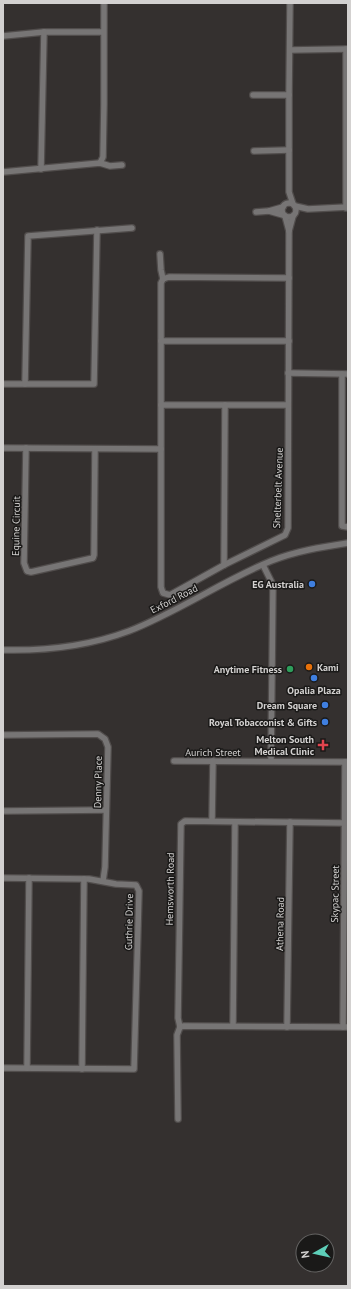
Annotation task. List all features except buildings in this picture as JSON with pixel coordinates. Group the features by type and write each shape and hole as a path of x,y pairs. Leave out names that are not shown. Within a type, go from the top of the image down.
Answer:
{"street":[{"path":"100,163 103,157 104,3"},
{"path":"290,3 289,192 296,210 294,215"},
{"path":"3,36 44,32 103,32"},
{"path":"41,169 44,32"},
{"path":"256,212 269,211 289,203 308,209 347,207 347,49 290,50"},
{"path":"253,95 290,95"},
{"path":"254,151 289,150"},
{"path":"3,172 100,163 110,166 122,165"},
{"path":"284,216 282,210 289,192"},
{"path":"269,211 289,217 308,209"},
{"name":"Shelterbelt Avenue","path":"161,449 161,587 163,593 170,595 224,565 285,535 288,528 289,231 294,215"},
{"name":"Shelterbelt Avenue","path":"284,216 289,231"},
{"path":"25,384 28,236 132,228"},
{"path":"3,384 94,384 97,230"},
{"path":"3,448 161,449 161,283 163,279 160,254"},
{"path":"163,279 169,277 289,278"},
{"path":"161,341 288,341"},
{"path":"288,374 345,374 342,402 342,526 348,527"},
{"path":"161,405 288,405"},
{"path":"224,565 225,405"},
{"name":"Equine Circuit","path":"26,448 24,563 27,571 31,572 93,558 94,449"},
{"name":"Exford Road","path":"3,650 79,645 129,631 263,565 296,553 320,547 348,543"},
{"path":"263,565 273,585 271,761"},
{"name":"Denny Place","path":"3,734 94,734 101,736 106,742 108,747 105,867 103,881"},
{"name":"Aurich Street","path":"174,761 347,762"},
{"path":"212,822 213,761"},
{"name":"Skypac Street","path":"345,1027 345,823 347,762"},
{"path":"5,811 106,810"},
{"name":"Hemsworth Road","path":"178,1119 177,1034 180,1027 178,1018 181,824 185,821 345,823"},
{"path":"233,1026 235,822"},
{"name":"Athena Road","path":"288,1027 290,822"},
{"name":"Guthrie Drive","path":"3,878 84,879 116,884 136,885 139,891 134,1069 82,1069"},
{"path":"27,1068 29,878"},
{"path":"3,1068 82,1069 84,879"},
{"path":"180,1027 345,1027"}],"place":[{"name":"EG Australia","path":"312,584"},
{"name":"Kami","path":"309,667"},
{"name":"Anytime Fitness","path":"290,669"},
{"name":"Opalia Plaza","path":"314,678"},
{"name":"Dream Square","path":"325,705"},
{"name":"Royal Tobacconist & Gifts","path":"325,722"},
{"name":"Melton South Medical Clinic","path":"323,745"}]}
